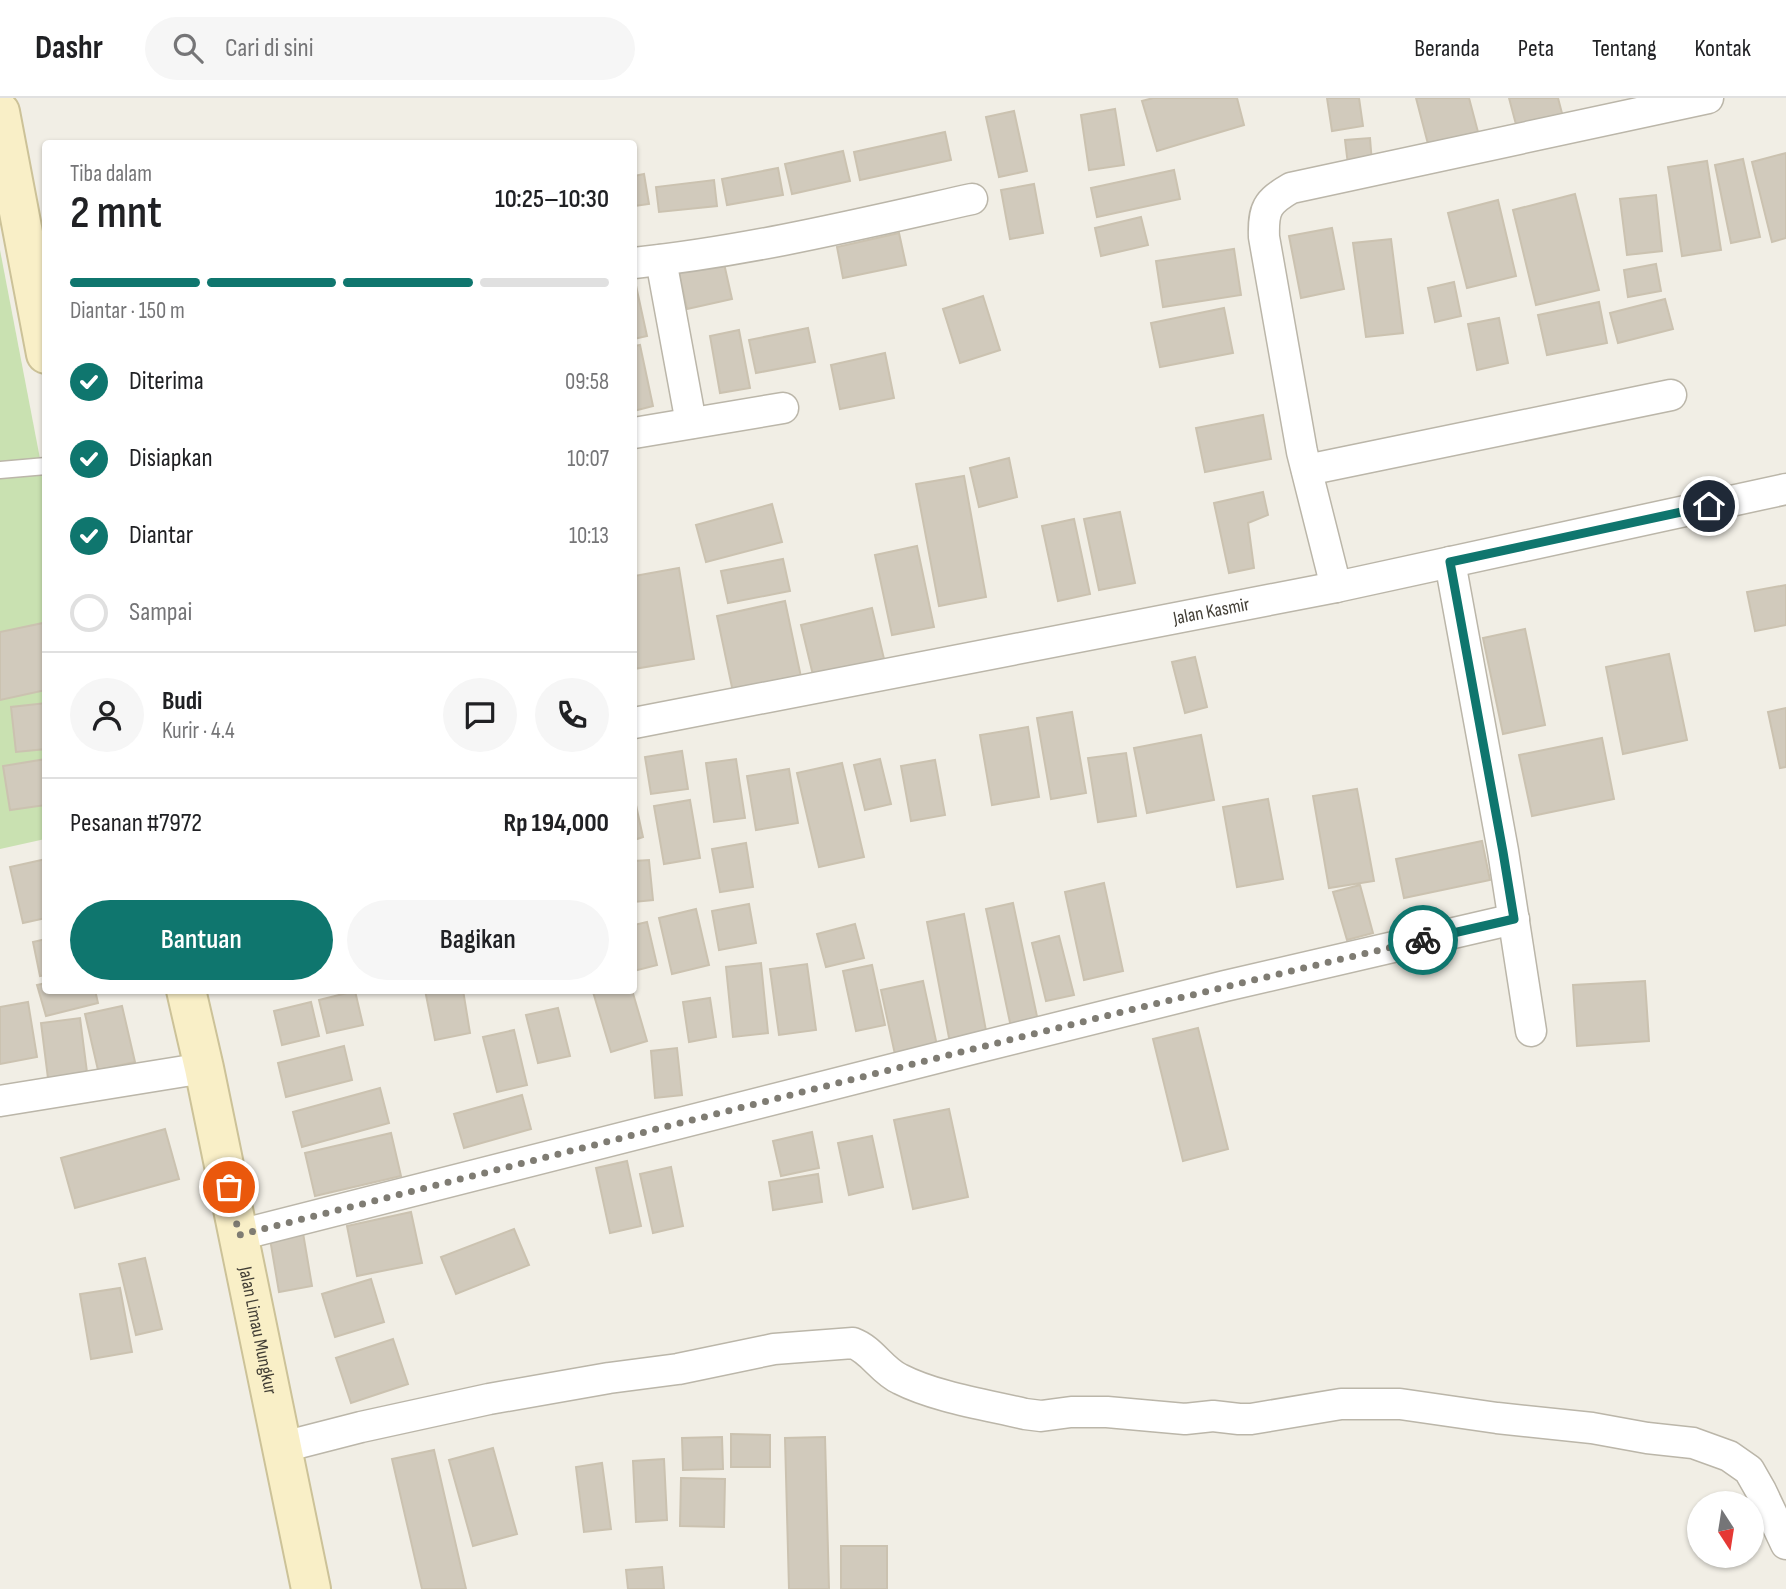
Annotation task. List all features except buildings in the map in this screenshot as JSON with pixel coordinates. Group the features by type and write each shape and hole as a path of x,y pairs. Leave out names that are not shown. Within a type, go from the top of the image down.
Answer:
{"street":[{"path":"1336,587 1307,470 1264,237 1264,220 1275,197 1291,188 1648,104 1707,98"},
{"path":"0,112 36,247 42,311"},
{"path":"691,423 648,262 797,239 972,199"},
{"path":"1307,470 1671,395"},
{"path":"637,432 783,408"},
{"name":"Jalan Kasmir","path":"637,722 1336,587 1786,489"},
{"path":"1450,562 1503,852 1531,1031"},
{"path":"239,1235 1225,986 1514,919"},
{"name":"Jalan Limau Mungkur","path":"187,994 311,1589"},
{"path":"0,1101 204,1068"},
{"path":"283,1447 361,1427 503,1397 678,1369 774,1349 853,1343 862,1346 897,1378 920,1388 1041,1416 1071,1412 1107,1412 1185,1419 1213,1416 1251,1419 1341,1404 1400,1404 1693,1443 1729,1455 1749,1470 1786,1544"}],"lane":[{"path":"0,470 42,466"}],"green space":[{"path":"0,250 42,469 42,840 0,849"}],"way so far":[{"path":"229,1187 239,1235 1225,986 1423,940"}],"route":[{"path":"1423,940 1514,919 1450,562 1709,506"}]}
